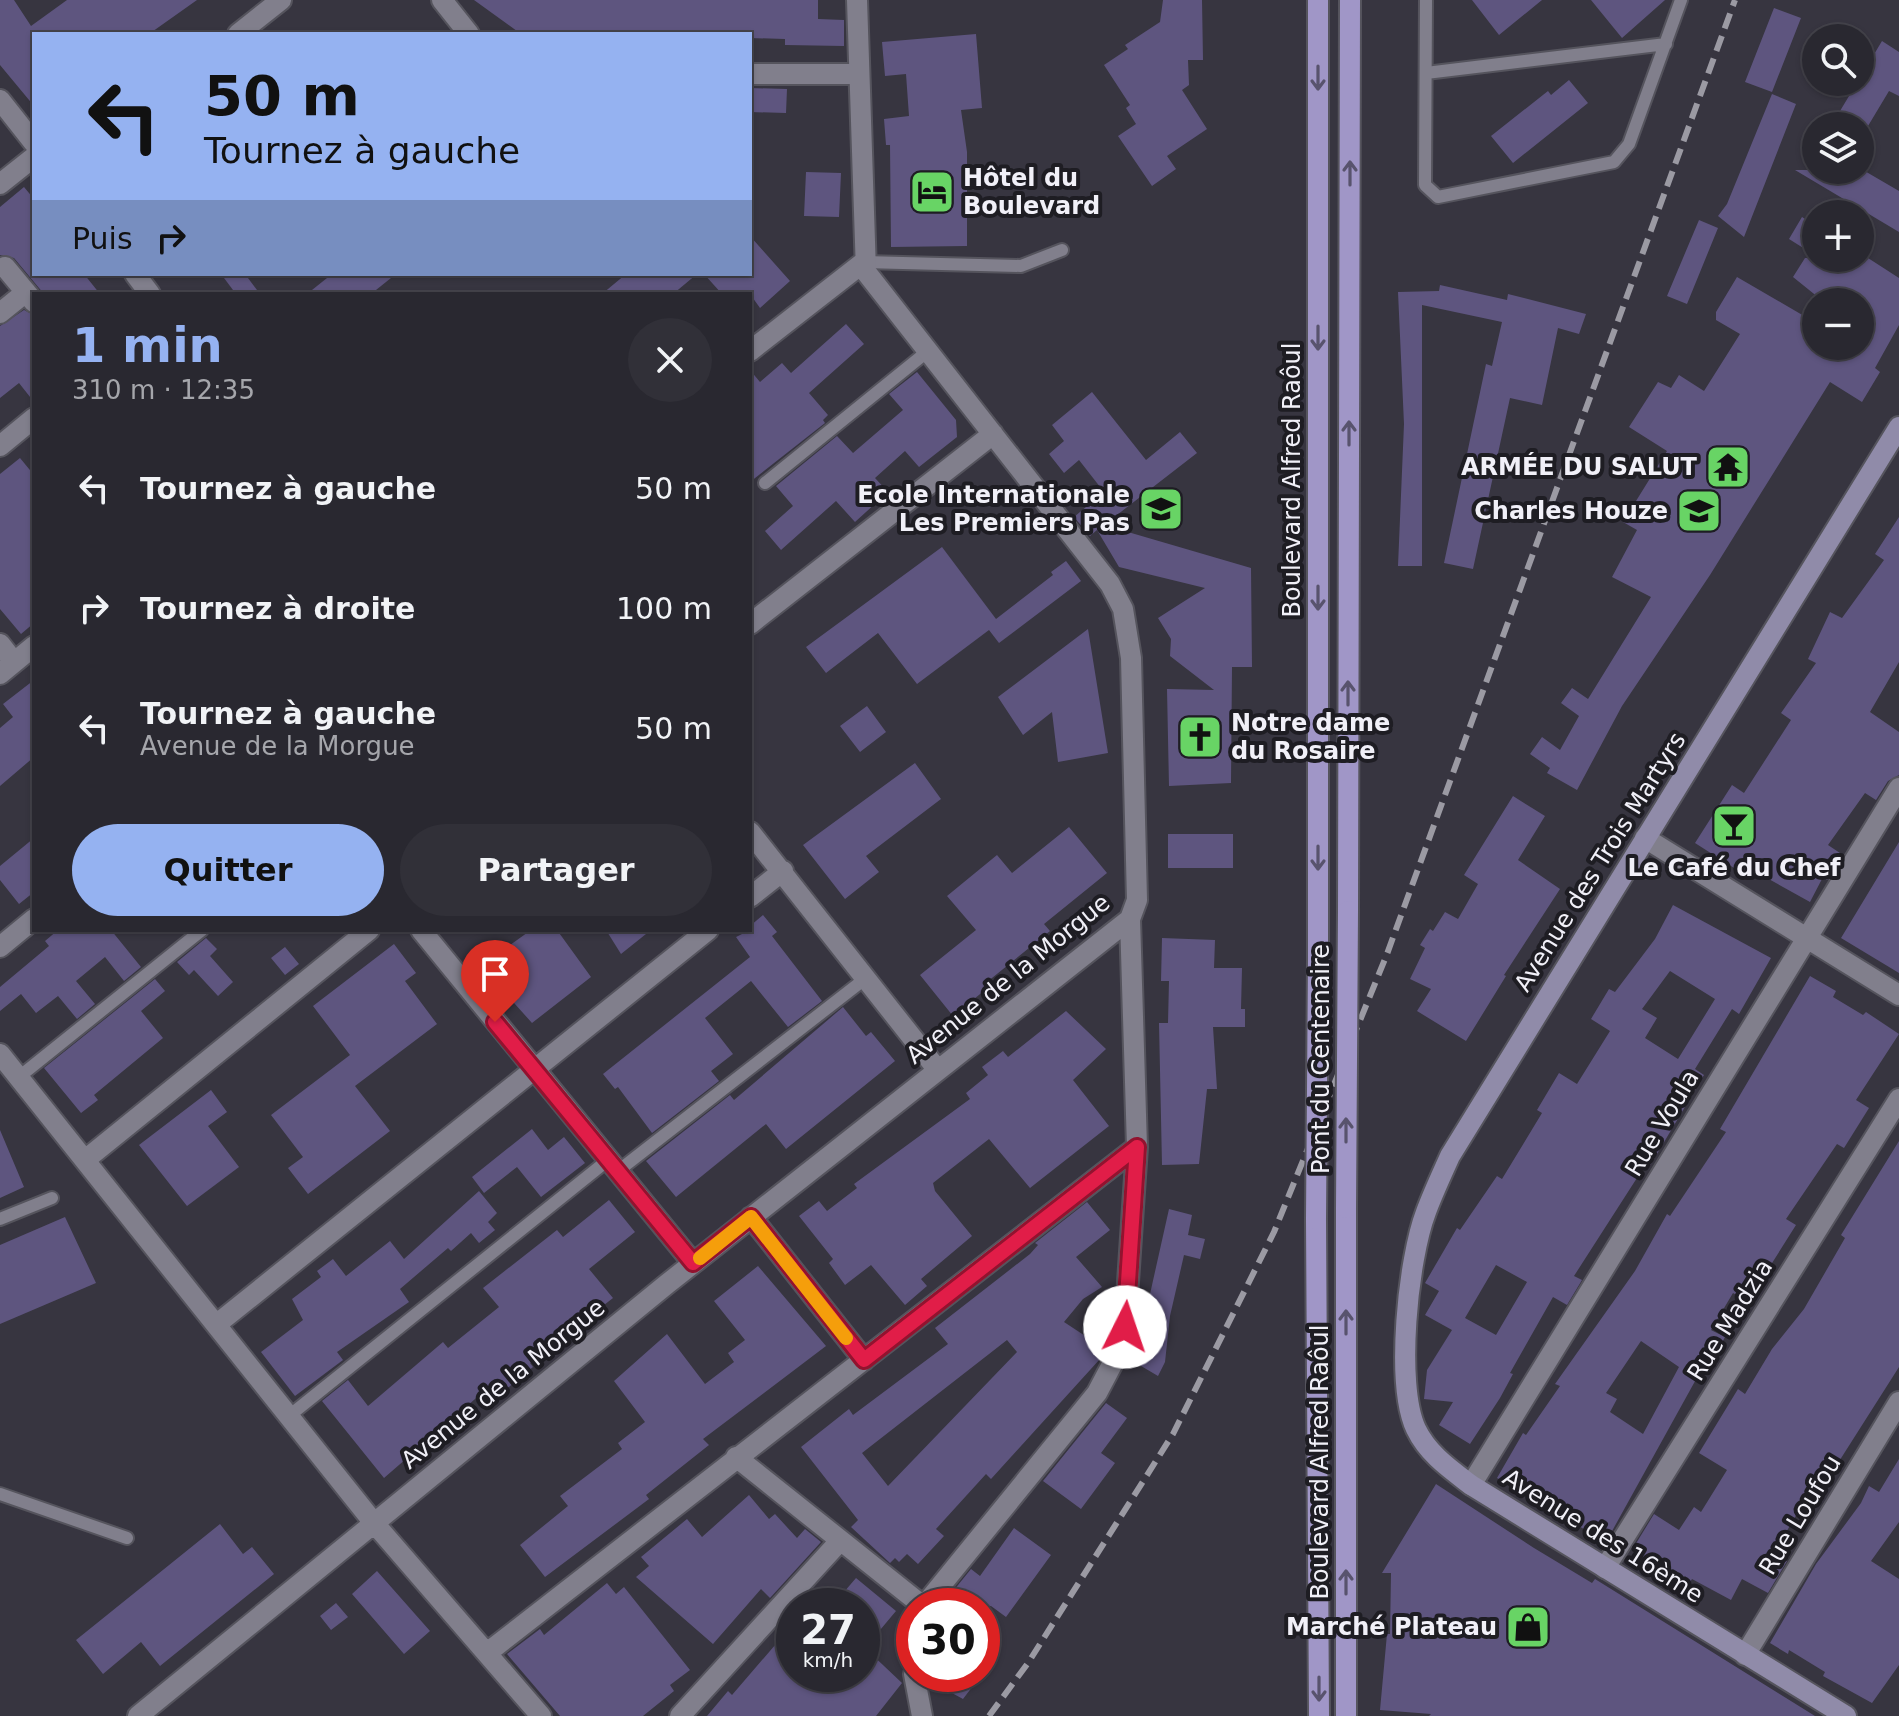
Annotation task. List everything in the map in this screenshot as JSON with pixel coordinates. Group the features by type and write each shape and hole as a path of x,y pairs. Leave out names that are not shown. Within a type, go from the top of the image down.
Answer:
{"main road":[{"name":"Boulevard Alfred Raôul","path":"1318,0 1318,960"},
{"name":"Pont du Centenaire","path":"1346,1208 1350,0"},
{"name":"Avenue des Trois Martyrs","path":"1406,1348 1412,1261 1425,1213 1450,1156 1899,427"},
{"name":"Pont du Centenaire","path":"1316,1219 1318,960"},
{"name":"Boulevard Alfred Raôul","path":"1346,1208 1346,1716"},
{"name":"Boulevard Alfred Raôul","path":"1316,1219 1319,1716"},
{"name":"Avenue des 16ème","path":"1406,1348 1409,1407 1416,1430 1436,1458 1471,1485 1846,1716"}],"street":[{"path":"241,32 281,0"},
{"path":"442,0 467,32"},
{"name":"Avenue de la Morgue","path":"138,1716 693,1263 1130,919 1137,900 1136,855 1131,658 1123,609 1110,584 866,272 857,74 857,0"},
{"path":"752,74 857,74"},
{"path":"0,100 32,140"},
{"path":"0,184 32,159"},
{"path":"752,349 864,262"},
{"path":"0,313 30,297 5,267"},
{"path":"0,446 32,420"},
{"path":"752,622 993,434"},
{"path":"0,644 7,668 32,648"},
{"name":"Rue Voula","path":"1471,1485 1899,788"},
{"path":"752,834 937,1069"},
{"path":"1645,838 1899,995"},
{"path":"752,895 783,871"},
{"path":"939,1588 1097,1393 1117,1355 1125,1327 1137,1147 1130,919"},
{"path":"0,947 32,921"},
{"path":"85,1160 367,932"},
{"path":"423,932 693,1263"},
{"path":"217,1324 532,1068 705,932"},
{"path":"0,1054 374,1523 541,1716"},
{"name":"Rue Madzia","path":"1605,1568 1899,1099"},
{"path":"487,1653 1137,1147"},
{"path":"751,1217 864,1360"},
{"name":"Rue Loufou","path":"1745,1655 1899,1402"},
{"path":"736,1457 900,1588"},
{"path":"680,1716 839,1542"},
{"path":"917,1692 922,1716"}],"lane":[{"path":"1426,0 1425,185 1438,197 1614,162 1629,144 1681,0"},
{"path":"1426,73 1666,44"},
{"path":"864,262 1021,266 1042,261 1062,250"},
{"path":"765,483 928,351"},
{"path":"19,1077 200,932"},
{"path":"289,1416 613,1166 866,978"},
{"path":"0,1219 52,1198"},
{"path":"0,1494 127,1538"}],"building":[{"path":"0,0 14,0 31,26 67,0 197,0 152,32 32,32 32,104 0,65"},
{"path":"474,0 818,0 818,19 844,20 844,46 785,45 785,39 752,38 752,32 518,32"},
{"path":"1163,0 1202,0 1203,60 1188,60 1189,85 1182,90 1207,129 1167,156 1176,169 1152,186 1118,136 1136,124 1126,108 1130,105 1104,65 1128,49 1125,45 1160,22"},
{"path":"1472,0 1542,0 1499,35"},
{"path":"1591,0 1665,0 1622,38"},
{"path":"1774,8 1801,18 1772,92 1745,82"},
{"path":"976,34 982,108 961,110 967,152 967,246 891,247 890,145 886,145 884,119 909,116 906,74 885,76 882,42"},
{"path":"1882,41 1899,52 1899,96 1889,91 1874,116 1874,112 1839,112 1849,96 1874,96 1874,54"},
{"path":"1569,80 1588,103 1513,163 1491,136 1548,91 1551,95"},
{"path":"752,88 787,89 786,113 752,112"},
{"path":"1772,94 1796,104 1744,237 1718,216 1727,204"},
{"path":"806,172 841,173 839,217 804,216"},
{"path":"1874,176 1899,191 1899,232 1874,217 1874,200 1845,200 1818,184 1874,184"},
{"path":"24,187 32,197 32,276 86,276 98,292 42,292 14,258 0,255 0,207"},
{"path":"1802,217 1802,247 1789,239"},
{"path":"1699,220 1718,228 1687,304 1667,296"},
{"path":"752,238 790,281 760,308 752,292 720,292 706,276 752,276"},
{"path":"1874,262 1899,278 1899,325 1875,368 1880,372 1862,402 1830,382 1710,575 1622,706 1577,790 1547,773 1550,768 1530,754 1542,737 1560,750 1579,716 1561,703 1572,688 1588,699 1651,597 1612,577 1637,530 1623,522 1667,451 1629,427 1658,382 1671,388 1679,375 1704,391 1740,334 1716,320 1716,312 1737,277 1802,315 1802,360 1874,360 1874,288 1807,288 1793,277 1802,263 1802,272 1874,272"},
{"path":"222,276 246,276 258,292 234,292"},
{"path":"330,276 394,276 374,292 310,292"},
{"path":"624,276 695,276 675,292 604,292"},
{"path":"1440,285 1507,300 1508,294 1586,314 1579,334 1558,328 1542,405 1510,398 1473,569 1444,563 1486,364 1492,366 1502,322 1422,305 1422,566 1398,566 1404,424 1398,292 1439,291"},
{"path":"24,310 32,314 32,399 19,383 0,398 0,326"},
{"path":"846,324 864,344 809,393 828,415 823,420 825,423 752,480 752,372 760,382 782,363 791,373"},
{"path":"917,372 956,420 957,437 919,467 905,451 875,478 888,492 855,522 836,501 781,550 765,531 793,506 776,486 837,436 853,453 903,410 889,394"},
{"path":"1092,392 1146,460 1180,432 1197,453 1104,525 1251,568 1252,667 1232,667 1231,783 1169,786 1167,689 1214,690 1170,656 1171,639 1158,618 1205,588 1119,567 1097,530 1090,536 1074,517 1104,492 1079,460 1064,473 1049,454 1064,441 1052,425"},
{"path":"20,458 32,473 32,625 21,634 0,609 0,474"},
{"path":"1899,517 1899,662 1870,712 1899,732 1899,775 1888,781 1876,800 1865,793 1828,845 1843,855 1827,880 1823,877 1810,902 1749,868 1745,875 1695,843 1732,785 1744,793 1791,720 1781,713 1816,663 1808,659 1830,612 1842,618 1884,560 1875,554"},
{"path":"942,547 996,619 1053,575 1051,572 1066,561 1081,581 999,643 989,630 917,684 878,633 826,673 806,647"},
{"path":"1088,629 1108,753 1058,762 1052,712 1023,735 998,697"},
{"path":"32,682 32,759 0,786 0,728 13,717 3,704"},
{"path":"867,706 886,732 860,752 840,726"},
{"path":"915,763 941,799 866,856 879,872 845,899 803,845"},
{"path":"1513,796 1545,816 1518,860 1560,889 1466,1041 1417,1011 1431,989 1410,979 1425,948 1420,945 1430,929 1433,931 1445,912 1458,919 1478,884 1464,875"},
{"path":"1069,827 1107,873 1044,924 1050,931 987,982 990,986 953,1016 920,975 976,930 947,896 997,855 1012,873"},
{"path":"1168,834 1233,834 1233,868 1168,868"},
{"path":"32,840 32,894 19,904 0,880 0,866"},
{"path":"1899,842 1899,973 1841,938"},
{"path":"1673,905 1771,958 1739,1014 1732,1009 1695,1069 1704,1075 1648,1169 1644,1167 1574,1276 1582,1280 1567,1305 1553,1297 1510,1373 1513,1374 1500,1398 1470,1444 1439,1425 1453,1402 1424,1399 1427,1370 1452,1330 1425,1315 1439,1291 1425,1283 1457,1228 1460,1230 1497,1176 1502,1179 1542,1113 1537,1110 1559,1073 1577,1084 1610,1031 1591,1019 1609,989 1615,992 1655,939","holes":["1670,971 1715,999 1678,1059 1645,1038 1657,1018 1642,1009","1496,1265 1527,1282 1496,1335 1465,1318"]},
{"path":"763,915 777,932 772,936 822,1001 788,1027 751,981 705,1018 733,1054 711,1071 719,1081 652,1133 618,1087 615,1089 603,1074 750,957 736,937 752,932 752,924"},
{"path":"56,932 113,932 141,967 124,981 105,957 76,981 95,1004 77,1019 58,996 36,1013 21,994 0,1011 0,987 49,946 45,941"},
{"path":"528,932 558,932 591,977 532,1023 481,966"},
{"path":"607,932 648,932 621,954"},
{"path":"206,938 217,949 210,956 233,982 218,996 194,970 189,975 177,962"},
{"path":"1162,938 1215,940 1214,968 1242,968 1241,1009 1245,1009 1245,1027 1213,1027 1217,1089 1207,1089 1199,1164 1162,1165 1159,1023 1168,1023 1169,981 1161,981"},
{"path":"394,944 416,973 405,981 437,1024 355,1086 390,1131 308,1194 288,1168 303,1157 271,1115 350,1055 313,1006"},
{"path":"285,947 299,964 285,975 271,958"},
{"path":"1810,976 1836,991 1833,997 1863,1015 1866,1012 1899,1034 1856,1100 1869,1108 1844,1148 1837,1144 1786,1219 1796,1225 1767,1271 1771,1273 1752,1304 1733,1293 1711,1330 1725,1337 1704,1377 1699,1374 1606,1542 1497,1478 1523,1433 1526,1435 1560,1386 1555,1384 1635,1271 1667,1214 1670,1216 1726,1132 1720,1129","holes":["1641,1341 1679,1367 1643,1434 1610,1412 1617,1399 1606,1393"]},
{"path":"155,979 165,991 141,1011 163,1038 94,1095 98,1100 81,1113 44,1068"},
{"path":"843,1007 866,1036 871,1032 895,1061 786,1149 766,1124 676,1197 646,1161 730,1095 734,1100"},
{"path":"1066,1011 1106,1049 1073,1080 1109,1126 1030,1188 989,1139 933,1183 935,1191 972,1236 921,1279 927,1286 905,1305 871,1265 845,1285 829,1263 833,1259 799,1216 819,1201 827,1211 857,1188 854,1184 970,1099 966,1093 988,1075 982,1067 1003,1051 1008,1057"},
{"path":"211,1090 227,1112 208,1126 239,1167 187,1206 139,1145"},
{"path":"532,1129 548,1150 564,1137 585,1163 541,1197 517,1167 484,1193 472,1177"},
{"path":"0,1130 24,1187 0,1198"},
{"path":"1899,1141 1899,1367 1803,1518 1797,1514 1773,1554 1787,1561 1768,1593 1742,1579 1731,1600 1692,1579 1689,1584 1632,1550 1654,1514 1679,1530 1694,1507 1701,1512 1727,1470 1699,1453 1738,1389 1745,1394 1772,1349 1804,1309 1845,1238 1841,1235"},
{"path":"479,1191 497,1213 488,1222 495,1230 479,1243 471,1233 451,1251 448,1248 400,1289 409,1302 337,1352 343,1360 295,1396 261,1352 303,1320 292,1299 321,1277 317,1271 333,1259 346,1276 390,1241 404,1259"},
{"path":"609,1200 635,1232 589,1269 613,1298 530,1363 533,1367 498,1396 490,1386 384,1478 322,1401 348,1380 368,1406 443,1342 448,1348 499,1307 483,1288 557,1230 563,1237"},
{"path":"1087,1202 1110,1230 1076,1257 1102,1287 1083,1299 1064,1322 1105,1349 1100,1359 991,1479 986,1474 936,1529 944,1536 918,1564 907,1554 899,1562 895,1558 890,1563 851,1527 858,1520 801,1447 849,1409 853,1415 948,1344 935,1328 1030,1254 1038,1245 1035,1243","holes":["1007,1340 1017,1352 888,1486 862,1453"]},
{"path":"1169,1209 1192,1215 1188,1235 1205,1239 1200,1259 1184,1255 1170,1316 1165,1362 1158,1376 1136,1363 1143,1312 1146,1312"},
{"path":"65,1217 96,1283 0,1324 0,1245"},
{"path":"758,1266 826,1346 703,1439 709,1445 646,1495 649,1499 545,1577 520,1545 568,1506 560,1496 622,1449 618,1443 645,1422 614,1381 667,1334 705,1384 734,1362 728,1353 745,1340 714,1301"},
{"path":"1106,1403 1127,1418 1101,1453 1115,1463 1081,1509 1043,1481"},
{"path":"1899,1459 1899,1522 1871,1561 1899,1579 1899,1665 1872,1703 1823,1676 1825,1672 1789,1650 1788,1654 1770,1643 1816,1564 1861,1503 1869,1486 1879,1492"},
{"name":"Marché Plateau","path":"1436,1484 1534,1548 1592,1583 1595,1579 1815,1716 1429,1716 1431,1714 1380,1710 1387,1634 1390,1634 1391,1573 1382,1573"},
{"path":"749,1495 769,1519 775,1514 797,1538 805,1529 821,1542 770,1598 761,1589 713,1644 636,1577 649,1566 641,1557 687,1519 702,1537"},
{"path":"220,1524 243,1554 252,1547 274,1574 160,1666 141,1642 103,1674 76,1640"},
{"path":"1014,1528 1051,1555 1006,1617 1000,1613 1000,1588 956,1588 971,1569 980,1576"},
{"path":"377,1571 430,1631 404,1654 352,1594"},
{"path":"856,1578 868,1588 847,1588"},
{"path":"607,1583 616,1594 624,1587 690,1670 670,1685 674,1691 643,1716 560,1716 507,1654 540,1629 544,1635"},
{"path":"880,1598 896,1611 880,1630"},
{"path":"336,1603 348,1617 331,1630 320,1616"},
{"path":"776,1644 776,1692 880,1692 880,1662 896,1677 896,1691 876,1716 707,1716 728,1691 732,1695"},
{"path":"950,1692 968,1692 963,1699"}],"railway":[{"path":"989,1716 1028,1663 1173,1434 1274,1232 1387,954 1735,0"}],"slow traffic":[{"path":"700,1258 751,1217 846,1338"}],"place":[{"name":"Hôtel du Boulevard","path":"932,192"},
{"name":"ARMÉE DU SALUT","path":"1728,467"},
{"name":"Ecole Internationale Les Premiers Pas","path":"1161,509"},
{"name":"Charles Houze","path":"1699,511"},
{"name":"Notre dame du Rosaire","path":"1200,737"},
{"name":"Le Café du Chef","path":"1734,826"},
{"name":"Marché Plateau","path":"1528,1627"}],"route":[{"path":"495,1022 693,1263 751,1217 864,1360 1137,1147 1125,1327"}]}
